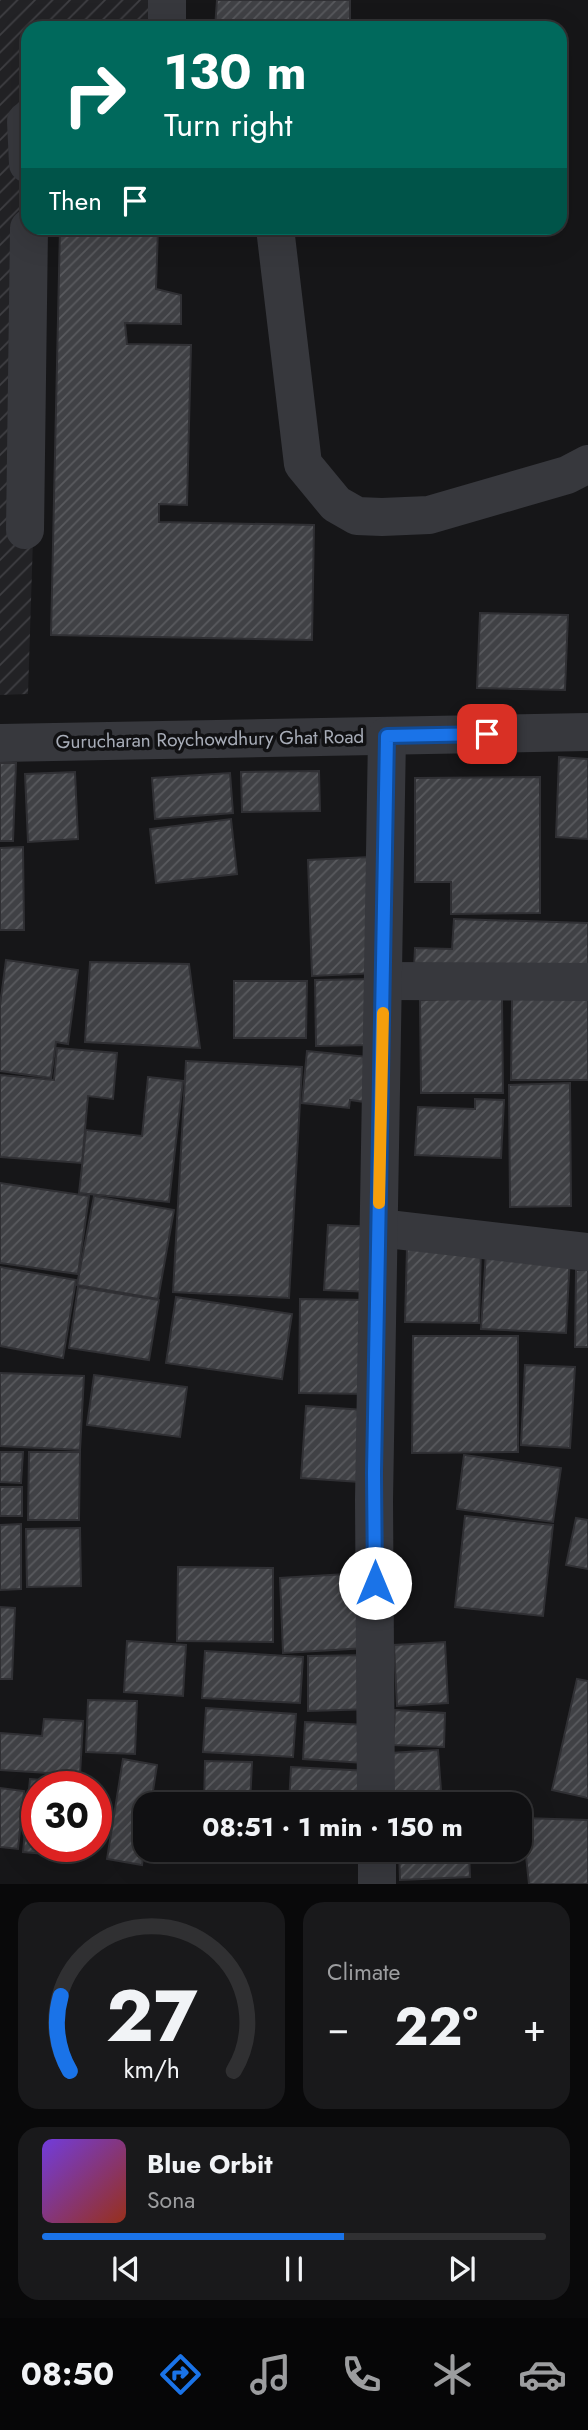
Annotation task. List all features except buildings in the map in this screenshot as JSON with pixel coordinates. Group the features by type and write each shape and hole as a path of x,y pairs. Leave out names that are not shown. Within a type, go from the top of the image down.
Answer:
{"street":[{"path":"167,0 167,21"},
{"path":"25,530 29,235"},
{"path":"276,235 303,464 335,505 357,516 429,515 567,475 588,464"},
{"name":"Gurucharan Roychowdhury Ghat Road","path":"0,743 588,732"},
{"path":"376,1792 374,1500 387,736"},
{"path":"384,981 588,982"},
{"path":"379,1228 588,1252"},
{"path":"377,1862 377,1884"}],"shaded area":[{"path":"0,0 171,0 172,21 21,21 21,235 43,235 28,694 0,695"}],"slow traffic":[{"path":"379,1203 383,1013"}],"route":[{"path":"375,1583 374,1473 387,736 487,734"}]}
